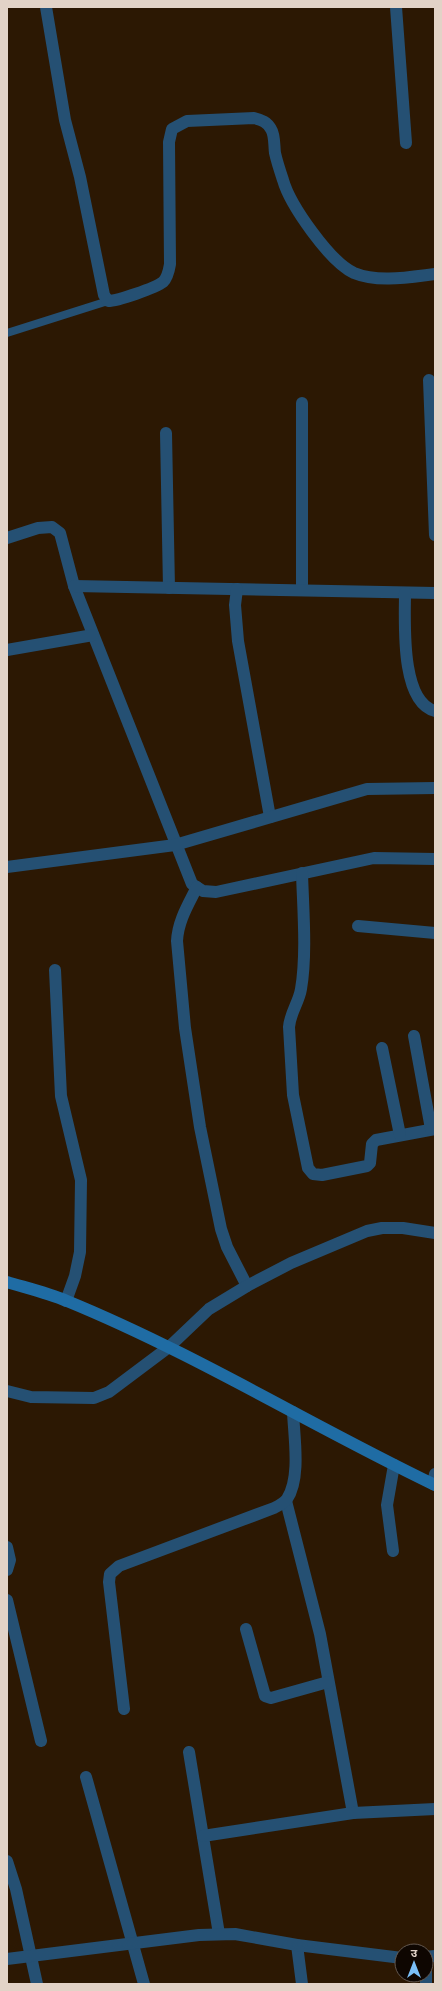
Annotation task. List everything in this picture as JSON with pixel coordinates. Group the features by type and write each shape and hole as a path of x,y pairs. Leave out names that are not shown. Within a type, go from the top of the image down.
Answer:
{"street":[{"path":"46,7 66,127 80,178 104,296 108,301 118,301 163,282 168,274 170,264 169,142 172,130 187,121 254,118 263,120 272,130 275,153 283,182 292,201 332,256 353,272 371,277 395,278 435,274"},
{"path":"396,7 406,143"},
{"path":"429,380 435,535"},
{"path":"302,402 302,590"},
{"path":"166,433 169,588"},
{"path":"7,538 38,528 52,527 56,529 62,540 74,586 175,845 192,884 203,891 216,892 374,858 435,860"},
{"path":"74,586 435,593"},
{"path":"237,589 235,605 238,642 270,817"},
{"path":"405,593 404,644 406,662 419,700 429,710 435,711"},
{"path":"7,650 93,635"},
{"path":"7,867 175,845 367,789 435,788"},
{"path":"302,873 304,919 302,980 301,990 290,1016 289,1027 293,1094 308,1168 313,1174 322,1175 367,1166 370,1163 372,1144 376,1140 433,1129 414,1036"},
{"path":"196,887 181,919 177,941 185,1028 200,1127 222,1229 227,1247 247,1286"},
{"path":"358,926 435,933"},
{"path":"56,970 61,1096 81,1180 80,1252 75,1276 66,1301"},
{"path":"382,1048 400,1135"},
{"path":"7,1391 31,1397 94,1398 109,1392 169,1347 209,1309 247,1286 291,1263 367,1231 382,1228 403,1228 435,1233"},
{"path":"7,1282 66,1301 169,1347 394,1465 434,1481"},
{"path":"124,1709 108,1582 110,1574 119,1566 274,1508 286,1501 292,1488 294,1476 293,1412"},
{"path":"393,1551 388,1505 394,1465"},
{"path":"286,1501 320,1634 353,1813"},
{"path":"7,1547 10,1560 7,1570"},
{"path":"7,1600 10,1628 41,1741"},
{"path":"246,1629 265,1696 271,1698 328,1682"},
{"path":"189,1752 219,1934"},
{"path":"86,1777 144,1984"},
{"path":"203,1836 353,1813 435,1809"},
{"path":"7,1860 16,1889 37,1984"},
{"path":"7,1959 132,1943 219,1934 235,1934 394,1957"},
{"path":"297,1944 302,1984"},
{"path":"426,1984 426,1957 435,1956"}],"lane":[{"path":"7,333 108,301"}]}
